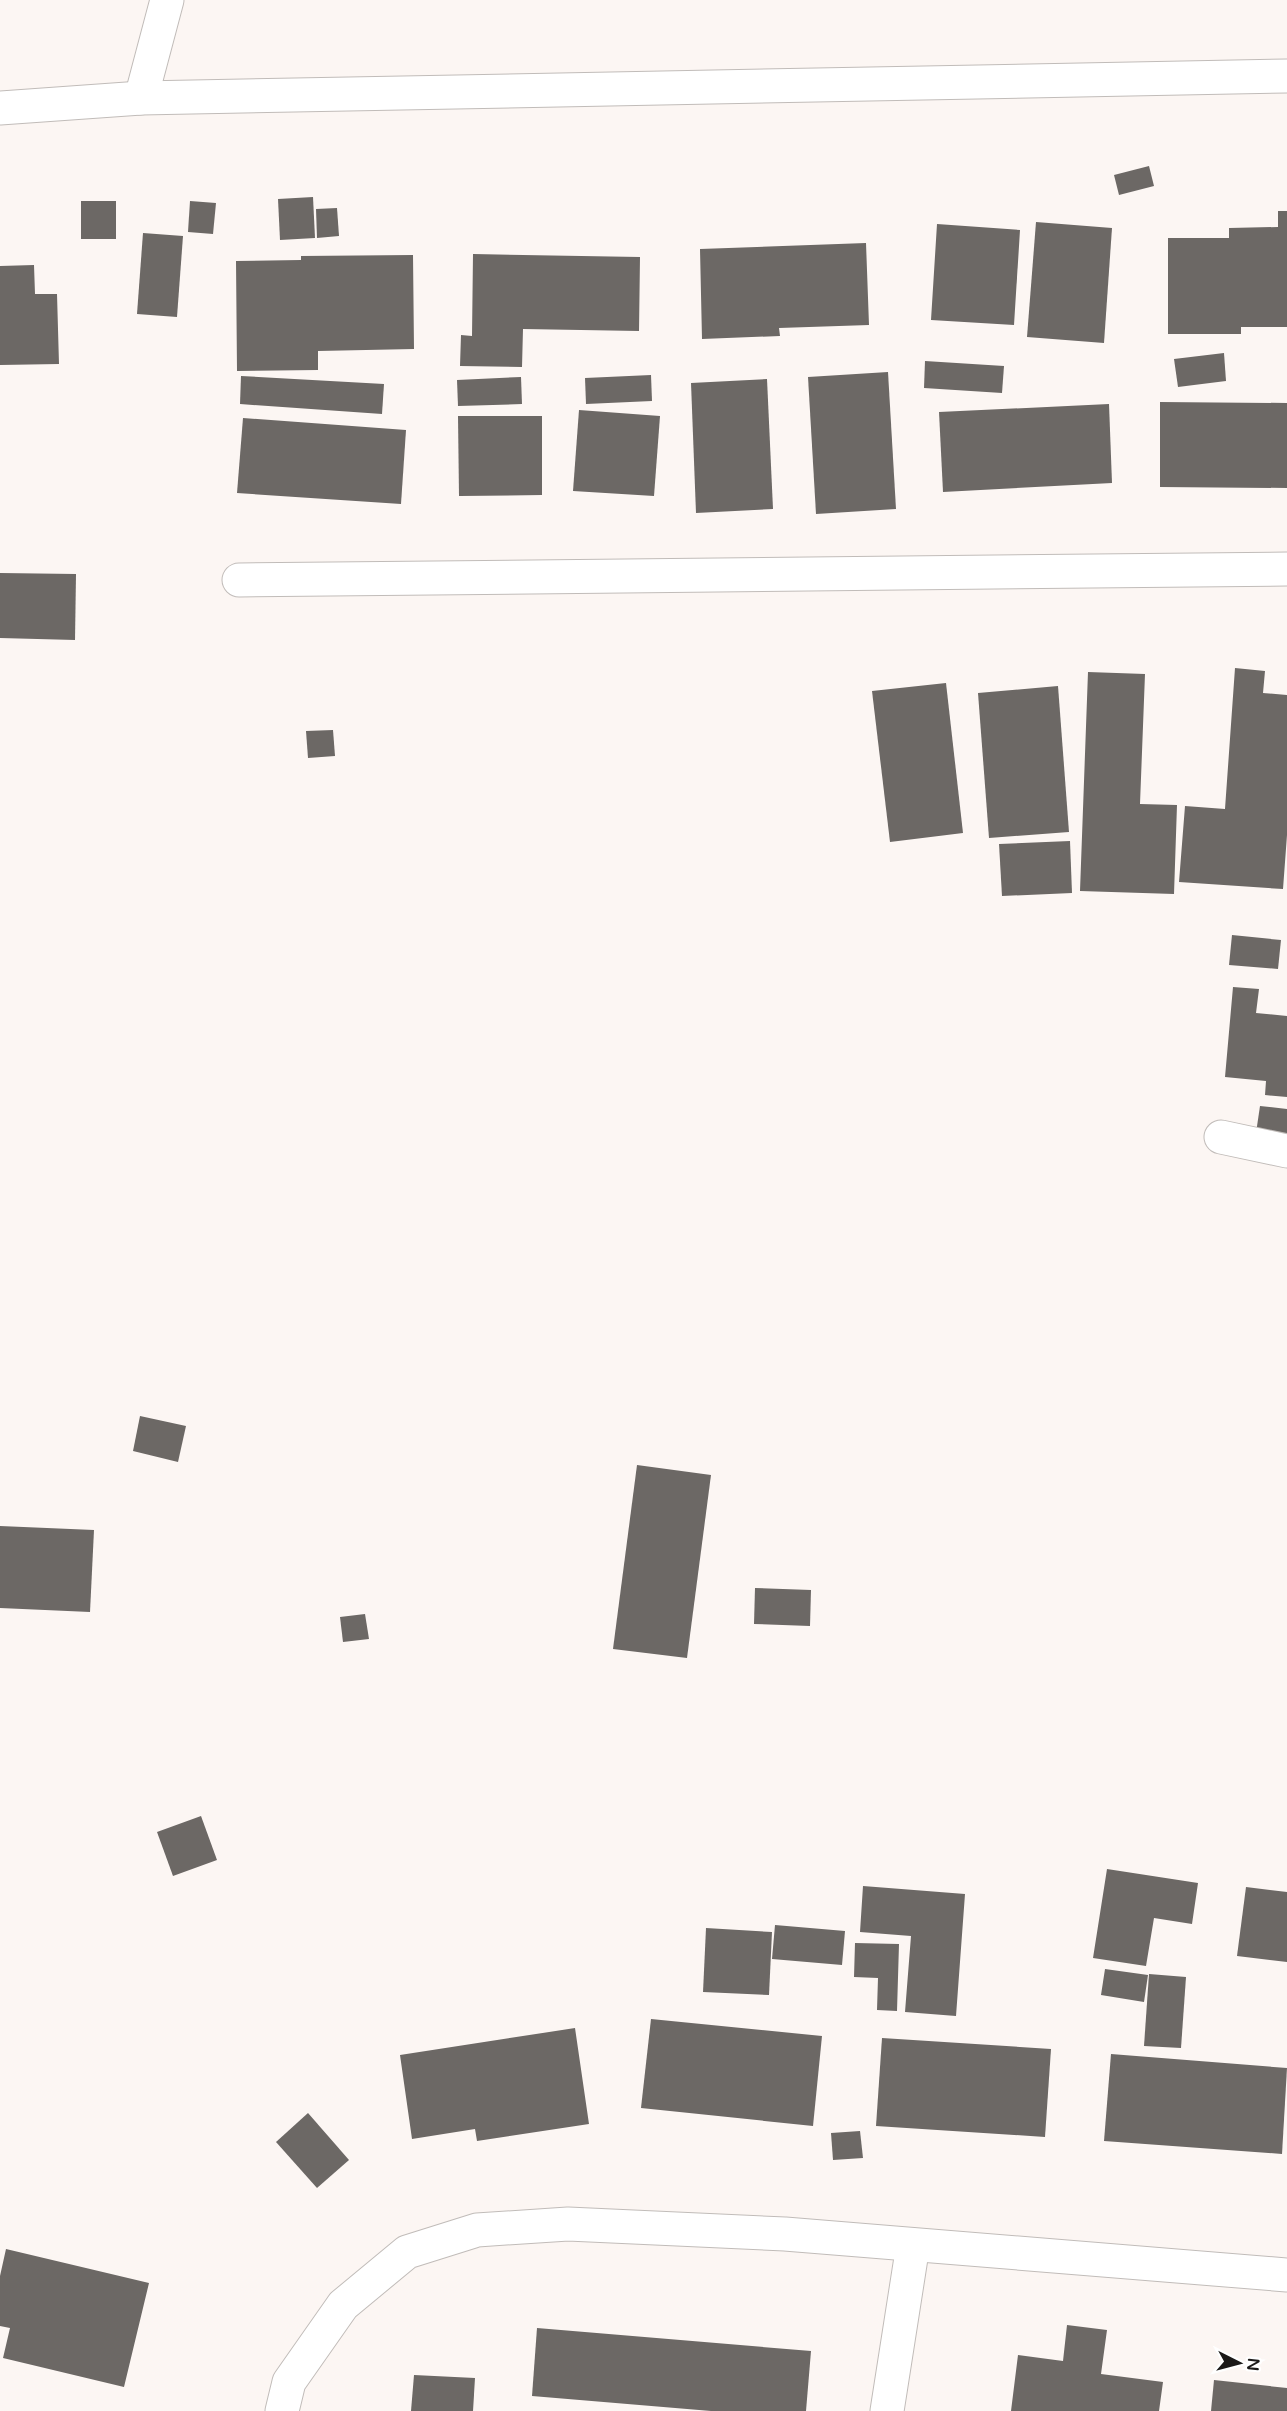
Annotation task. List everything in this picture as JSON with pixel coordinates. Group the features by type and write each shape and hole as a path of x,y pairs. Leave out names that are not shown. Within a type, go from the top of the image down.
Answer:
{"street":[{"path":"141,98 167,0"},
{"path":"0,108 141,98 1287,76"},
{"path":"239,580 1287,569"},
{"path":"1221,1137 1287,1152"},
{"path":"282,2411 289,2382 343,2305 407,2252 477,2230 568,2224 785,2234 1287,2275"},
{"path":"887,2411 914,2245"}],"building":[{"path":"1149,166 1154,186 1119,195 1114,175"},
{"path":"313,197 315,238 280,240 278,199"},
{"path":"81,201 116,201 116,239 81,239"},
{"path":"190,201 216,203 213,234 188,232"},
{"path":"337,208 339,236 317,238 316,209"},
{"path":"1278,211 1287,211 1287,327 1241,327 1241,334 1168,334 1168,238 1229,238 1229,228 1278,227"},
{"path":"1036,222 1112,228 1104,343 1027,337"},
{"path":"937,224 1020,230 1014,325 931,320"},
{"path":"143,233 183,236 177,317 137,314"},
{"path":"866,243 869,325 779,328 780,336 702,339 700,249"},
{"path":"473,254 640,257 639,331 523,329 522,367 460,366 461,335 472,336"},
{"path":"413,255 414,349 318,351 318,370 237,371 236,261 301,260 301,256"},
{"path":"34,265 35,294 57,294 59,364 0,365 0,266"},
{"path":"1224,353 1226,381 1178,387 1174,359"},
{"path":"925,361 1004,366 1002,393 924,388"},
{"path":"888,372 896,509 816,514 808,377"},
{"path":"651,375 652,401 586,404 585,378"},
{"path":"241,376 384,384 382,414 240,404"},
{"path":"521,377 522,404 458,406 457,380"},
{"path":"767,379 773,509 696,513 691,383"},
{"path":"1160,402 1287,403 1287,488 1160,487"},
{"path":"1109,404 1112,483 943,492 939,412"},
{"path":"579,410 660,416 654,496 573,491"},
{"path":"458,416 542,416 542,495 459,496"},
{"path":"243,418 406,430 401,504 237,493"},
{"path":"0,573 76,574 75,640 0,638"},
{"path":"1235,668 1265,671 1263,693 1287,695 1287,835 1283,889 1179,882 1185,806 1225,809"},
{"path":"1088,672 1145,674 1140,804 1177,805 1174,894 1080,891"},
{"path":"946,683 963,833 890,842 872,691"},
{"path":"1058,686 1069,832 989,838 978,693"},
{"path":"333,730 335,756 308,758 306,731"},
{"path":"1070,841 1072,893 1002,896 999,844"},
{"path":"1232,935 1281,940 1278,969 1229,965"},
{"path":"1233,987 1259,989 1256,1013 1287,1016 1287,1097 1265,1095 1266,1081 1225,1077"},
{"path":"1260,1106 1287,1109 1287,1137 1256,1133"},
{"path":"140,1416 186,1426 178,1462 133,1451"},
{"path":"637,1465 711,1475 687,1658 613,1649"},
{"path":"0,1526 94,1530 90,1612 0,1608"},
{"path":"755,1588 811,1590 810,1626 754,1624"},
{"path":"365,1614 369,1639 343,1642 340,1617"},
{"path":"201,1816 217,1860 173,1876 157,1832"},
{"path":"1107,1869 1198,1883 1192,1924 1154,1918 1146,1966 1093,1958"},
{"path":"863,1886 965,1894 956,2016 905,2012 911,1936 860,1932"},
{"path":"1246,1887 1287,1892 1287,1962 1237,1956"},
{"path":"775,1925 845,1931 842,1965 772,1959"},
{"path":"706,1928 772,1932 769,1995 703,1992"},
{"path":"855,1943 899,1944 897,2011 877,2010 878,1978 854,1977"},
{"path":"1105,1969 1148,1975 1144,2002 1101,1995"},
{"path":"1149,1974 1186,1977 1181,2048 1144,2046"},
{"path":"651,2019 822,2036 813,2126 641,2108"},
{"path":"575,2028 589,2124 477,2141 475,2129 412,2139 400,2055"},
{"path":"882,2038 1051,2049 1045,2137 876,2126"},
{"path":"1111,2054 1287,2068 1282,2154 1104,2141"},
{"path":"308,2113 349,2160 317,2188 276,2142"},
{"path":"860,2131 863,2158 833,2160 831,2133"},
{"path":"6,2249 149,2283 124,2387 3,2358 10,2328 0,2326 0,2276"},
{"path":"1067,2325 1107,2330 1101,2374 1163,2382 1159,2411 1011,2411 1018,2355 1063,2361"},
{"path":"537,2328 811,2351 806,2411 711,2411 532,2396"},
{"path":"414,2375 475,2378 473,2411 411,2411"},
{"path":"1214,2380 1287,2388 1287,2411 1211,2411"}]}
